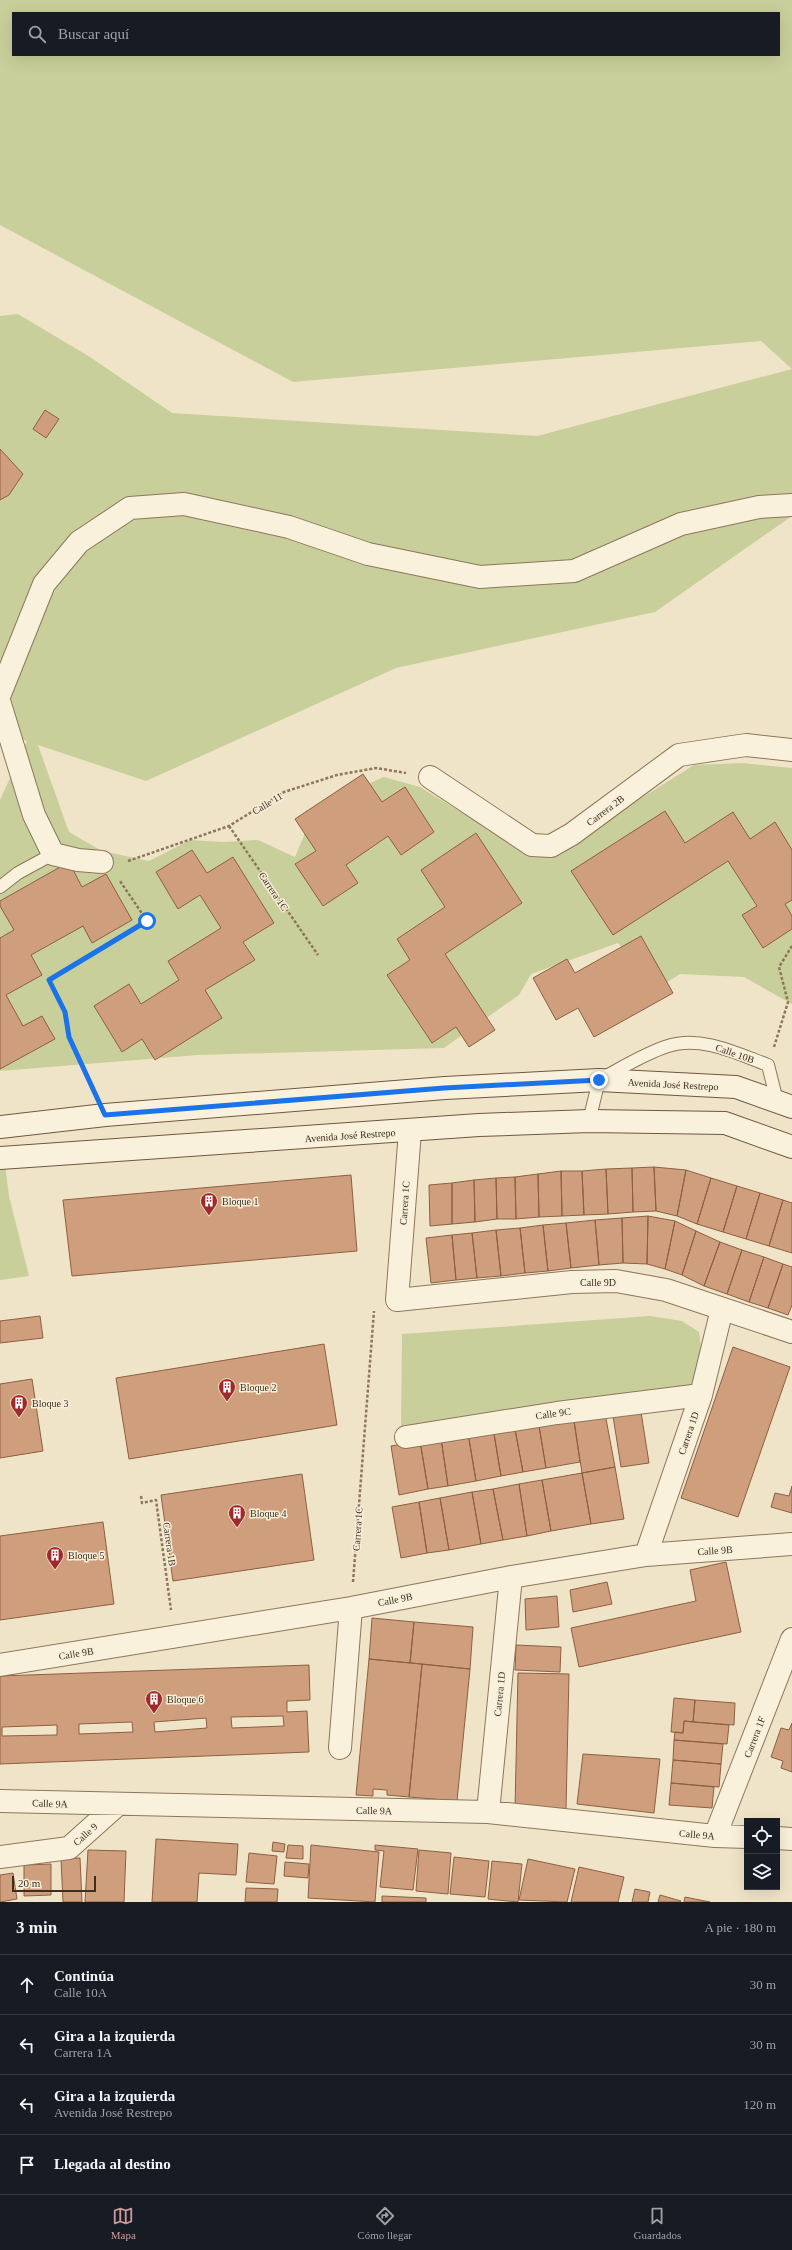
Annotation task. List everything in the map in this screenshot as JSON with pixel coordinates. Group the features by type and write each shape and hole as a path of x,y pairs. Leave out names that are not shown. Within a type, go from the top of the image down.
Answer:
{"street":[{"path":"0,694 44,584 79,542 130,508 184,504 289,527 368,554 480,577 574,571 681,524 759,507 792,505"},
{"path":"0,704 34,815 54,854 106,865"},
{"name":"Carrera 2B","path":"430,777 532,845 551,846 572,834 679,755 746,745 792,750"},
{"name":"Avenida José Restrepo","path":"0,1127 105,1115 444,1088 599,1080 736,1087 784,1104"},
{"name":"Avenida José Restrepo","path":"0,1158 410,1131 478,1125 589,1121 725,1123 792,1147"},
{"name":"Carrera 1C","path":"397,1300 410,1131"},
{"name":"Calle 9D","path":"397,1300 572,1282 616,1281 666,1290 792,1332"},
{"name":"Carrera 1D","path":"646,1555 701,1395 722,1309"},
{"name":"Calle 9C","path":"406,1437 557,1412 701,1395"},
{"name":"Calle 9B","path":"0,1665 351,1608 511,1577 646,1555 792,1544"},
{"name":"Carrera 1D","path":"488,1812 511,1577"},
{"path":"340,1748 351,1608"},
{"name":"Carrera 1F","path":"715,1836 792,1639"},
{"name":"Calle 9A","path":"0,1801 117,1805 488,1812 715,1836 744,1837"},
{"name":"Calle 9","path":"0,1857 69,1848 117,1805"},
{"path":"780,1838 792,1839"}],"lane":[{"path":"0,887 18,872 54,854"},
{"name":"Calle 10B","path":"599,1080 668,1045 688,1043 713,1045 768,1065"},
{"path":"768,1065 784,1104"},
{"path":"589,1121 599,1080"}],"path":[{"name":"Calle 11","path":"106,865 229,826 284,792 336,775 376,768 430,777"},
{"name":"Carrera 1C","path":"229,826 318,955"},
{"path":"105,1115 69,1037 65,1012 49,980 147,921 106,865"},
{"path":"768,1065 788,1002 780,967 792,946"},
{"name":"Carrera 1C","path":"351,1608 374,1311"},
{"name":"Carrera 1B","path":"141,1496 142,1502 156,1500 171,1610"}],"green space":[{"path":"0,0 792,0 792,369 761,341 293,382 0,225"},
{"path":"18,314 90,357 172,413 537,436 792,369 792,516 655,612 396,668 146,781 38,745 69,832 102,851 149,861 190,840 223,842 258,840 295,857 310,821 305,811 384,777 420,787 459,811 497,829 529,851 603,822 694,765 742,763 792,768 792,1004 744,977 680,974 655,990 618,943 531,974 519,995 444,1048 198,1055 0,1071 0,800 27,741 0,731 0,316"},
{"path":"4,1157 9,1196 29,1276 0,1280 0,1158"},
{"path":"650,1316 682,1321 699,1332 702,1355 695,1389 401,1429 402,1334"}],"building":[{"path":"45,410 59,419 46,438 33,429"},
{"path":"0,449 23,474 9,495 0,500"},
{"path":"363,774 382,802 405,787 434,832 401,855 388,836 346,865 358,883 323,906 295,864 316,851 295,819"},
{"path":"665,811 685,843 733,812 750,839 775,822 792,850 792,900 785,904 792,916 792,929 763,948 742,915 757,906 728,861 613,935 571,871"},
{"path":"476,833 522,903 445,954 495,1030 469,1047 456,1027 432,1043 387,975 410,960 397,939 445,907 421,870"},
{"path":"192,850 207,873 233,857 274,923 243,942 255,960 205,990 222,1018 155,1060 142,1039 122,1052 94,1006 129,984 141,1004 179,980 168,961 221,928 200,895 178,909 156,872"},
{"path":"69,862 82,887 106,874 132,920 92,943 83,926 31,955 42,975 6,995 23,1026 42,1016 55,1039 0,1069 0,938 14,930 0,906 0,901"},
{"path":"641,936 673,993 594,1037 578,1008 556,1020 533,978 567,959 575,973"},
{"path":"654,1167 686,1170 677,1216 656,1211"},
{"path":"654,1167 656,1211 633,1212 632,1168"},
{"path":"632,1168 633,1212 608,1214 606,1169"},
{"path":"606,1169 608,1214 584,1215 582,1171"},
{"path":"686,1170 711,1178 697,1224 677,1216"},
{"path":"561,1171 582,1171 584,1215 562,1216"},
{"path":"561,1171 562,1216 539,1217 538,1174"},
{"path":"538,1174 539,1217 516,1219 515,1177"},
{"name":"Bloque 1","path":"351,1175 357,1251 72,1276 63,1200"},
{"path":"515,1177 516,1219 497,1219 496,1178"},
{"path":"496,1178 497,1219 475,1222 474,1180"},
{"path":"711,1178 737,1186 723,1232 697,1224"},
{"path":"474,1180 475,1222 452,1224 452,1183"},
{"path":"452,1183 452,1224 430,1226 429,1185"},
{"path":"737,1186 760,1193 746,1239 723,1232"},
{"path":"760,1193 783,1200 769,1246 746,1239"},
{"path":"783,1200 792,1203 792,1253 769,1246"},
{"path":"648,1216 675,1221 665,1269 647,1264"},
{"path":"648,1216 647,1264 623,1263 622,1218"},
{"path":"622,1218 623,1263 599,1265 595,1220"},
{"path":"595,1220 599,1265 571,1268 566,1223"},
{"path":"675,1221 696,1231 682,1275 665,1269"},
{"path":"566,1223 571,1268 548,1271 543,1225"},
{"path":"543,1225 548,1271 525,1273 520,1228"},
{"path":"520,1228 525,1273 501,1276 496,1230"},
{"path":"496,1230 501,1276 477,1278 472,1233"},
{"path":"696,1231 720,1242 704,1286 682,1275"},
{"path":"472,1233 477,1278 456,1280 452,1235"},
{"path":"452,1235 456,1280 431,1283 426,1238"},
{"path":"720,1242 742,1250 727,1294 704,1286"},
{"path":"742,1250 764,1257 749,1302 727,1294"},
{"path":"764,1257 783,1264 768,1308 749,1302"},
{"path":"783,1264 792,1267 792,1305 788,1315 768,1308"},
{"path":"40,1316 43,1338 0,1343 0,1321"},
{"name":"Bloque 2","path":"324,1344 337,1425 129,1459 116,1378"},
{"path":"733,1347 790,1367 738,1517 681,1498"},
{"name":"Bloque 3","path":"32,1379 43,1451 0,1458 0,1384"},
{"path":"604,1408 615,1467 582,1473 573,1414"},
{"path":"641,1412 649,1463 621,1467 613,1416"},
{"path":"573,1414 580,1462 546,1468 538,1420"},
{"path":"538,1420 546,1468 523,1472 514,1424"},
{"path":"514,1424 523,1472 501,1476 493,1428"},
{"path":"493,1428 501,1476 476,1481 468,1433"},
{"path":"468,1433 476,1481 448,1486 441,1438"},
{"path":"441,1438 448,1486 428,1489 420,1441"},
{"path":"420,1441 428,1489 399,1495 391,1446"},
{"path":"615,1467 624,1519 591,1524 582,1473"},
{"path":"582,1473 591,1524 551,1531 542,1480"},
{"name":"Bloque 4","path":"302,1474 314,1560 173,1581 161,1495"},
{"path":"542,1480 551,1531 527,1536 519,1484"},
{"path":"519,1484 527,1536 503,1540 493,1489"},
{"path":"792,1486 792,1513 771,1507 775,1493 789,1496"},
{"path":"493,1489 503,1540 481,1544 472,1492"},
{"path":"472,1492 481,1544 449,1550 440,1498"},
{"path":"440,1498 449,1550 427,1553 419,1502"},
{"path":"419,1502 427,1553 401,1558 392,1507"},
{"name":"Bloque 5","path":"103,1522 114,1604 0,1620 0,1536"},
{"path":"726,1562 741,1632 579,1667 571,1628 696,1601 690,1570"},
{"path":"607,1582 612,1604 573,1612 570,1590"},
{"path":"557,1596 559,1627 526,1630 525,1599"},
{"path":"372,1618 414,1622 410,1663 369,1659"},
{"path":"414,1622 473,1627 470,1669 410,1663"},
{"path":"516,1645 561,1647 560,1672 515,1670"},
{"path":"369,1659 422,1664 409,1797 387,1795 387,1790 373,1789 373,1796 356,1795"},
{"path":"422,1664 470,1669 457,1801 409,1797"},
{"name":"Bloque 6","path":"309,1665 310,1700 287,1701 287,1712 307,1711 309,1752 0,1764 0,1676","holes":["283,1716 284,1726 232,1728 231,1717","206,1718 207,1728 155,1732 154,1722","132,1722 133,1732 79,1734 79,1724","57,1725 57,1735 2,1736 2,1727"]},
{"path":"518,1673 569,1674 566,1810 515,1809"},
{"path":"674,1698 695,1700 693,1722 684,1721 683,1733 671,1732"},
{"path":"695,1700 735,1703 734,1725 693,1722"},
{"path":"684,1721 729,1725 727,1744 674,1740 675,1732 683,1733"},
{"path":"792,1723 792,1772 781,1768 783,1761 771,1757 781,1728 789,1730"},
{"path":"674,1740 723,1744 721,1764 673,1760"},
{"path":"583,1754 660,1759 654,1813 577,1804"},
{"path":"673,1760 721,1764 719,1787 671,1783"},
{"path":"671,1783 714,1787 712,1808 669,1805"},
{"path":"156,1839 238,1844 236,1875 199,1873 197,1902 152,1902"},
{"path":"273,1842 285,1844 284,1852 272,1851"},
{"path":"288,1845 303,1846 303,1859 286,1858"},
{"path":"311,1845 379,1852 375,1902 308,1898"},
{"path":"375,1845 418,1849 413,1890 380,1887 384,1851 375,1850"},
{"path":"88,1850 126,1851 124,1902 85,1902"},
{"path":"419,1850 451,1853 448,1894 416,1891"},
{"path":"249,1853 277,1856 274,1884 246,1882"},
{"path":"454,1857 489,1861 485,1897 450,1894"},
{"path":"80,1858 82,1902 63,1902 61,1859"},
{"path":"528,1859 575,1869 567,1902 519,1900"},
{"path":"492,1861 522,1864 518,1902 488,1899"},
{"path":"285,1862 309,1864 308,1878 284,1876"},
{"path":"51,1864 51,1895 24,1896 24,1865"},
{"path":"579,1867 624,1877 618,1902 571,1902"},
{"path":"13,1873 17,1899 0,1902 0,1875"},
{"path":"246,1888 278,1889 277,1902 245,1902"},
{"path":"635,1889 650,1892 648,1902 632,1902"},
{"path":"660,1895 681,1901 658,1902"},
{"path":"382,1896 426,1898 426,1902 382,1902"},
{"path":"685,1897 710,1902 684,1902"}],"place":[{"name":"Bloque 1","path":"209,1216"},
{"name":"Bloque 2","path":"227,1402"},
{"name":"Bloque 3","path":"19,1418"},
{"name":"Bloque 4","path":"237,1528"},
{"name":"Bloque 5","path":"55,1570"},
{"name":"Bloque 6","path":"154,1714"}],"route":[{"path":"147,921 49,980 65,1012 69,1037 105,1115 444,1088 599,1080"}]}
